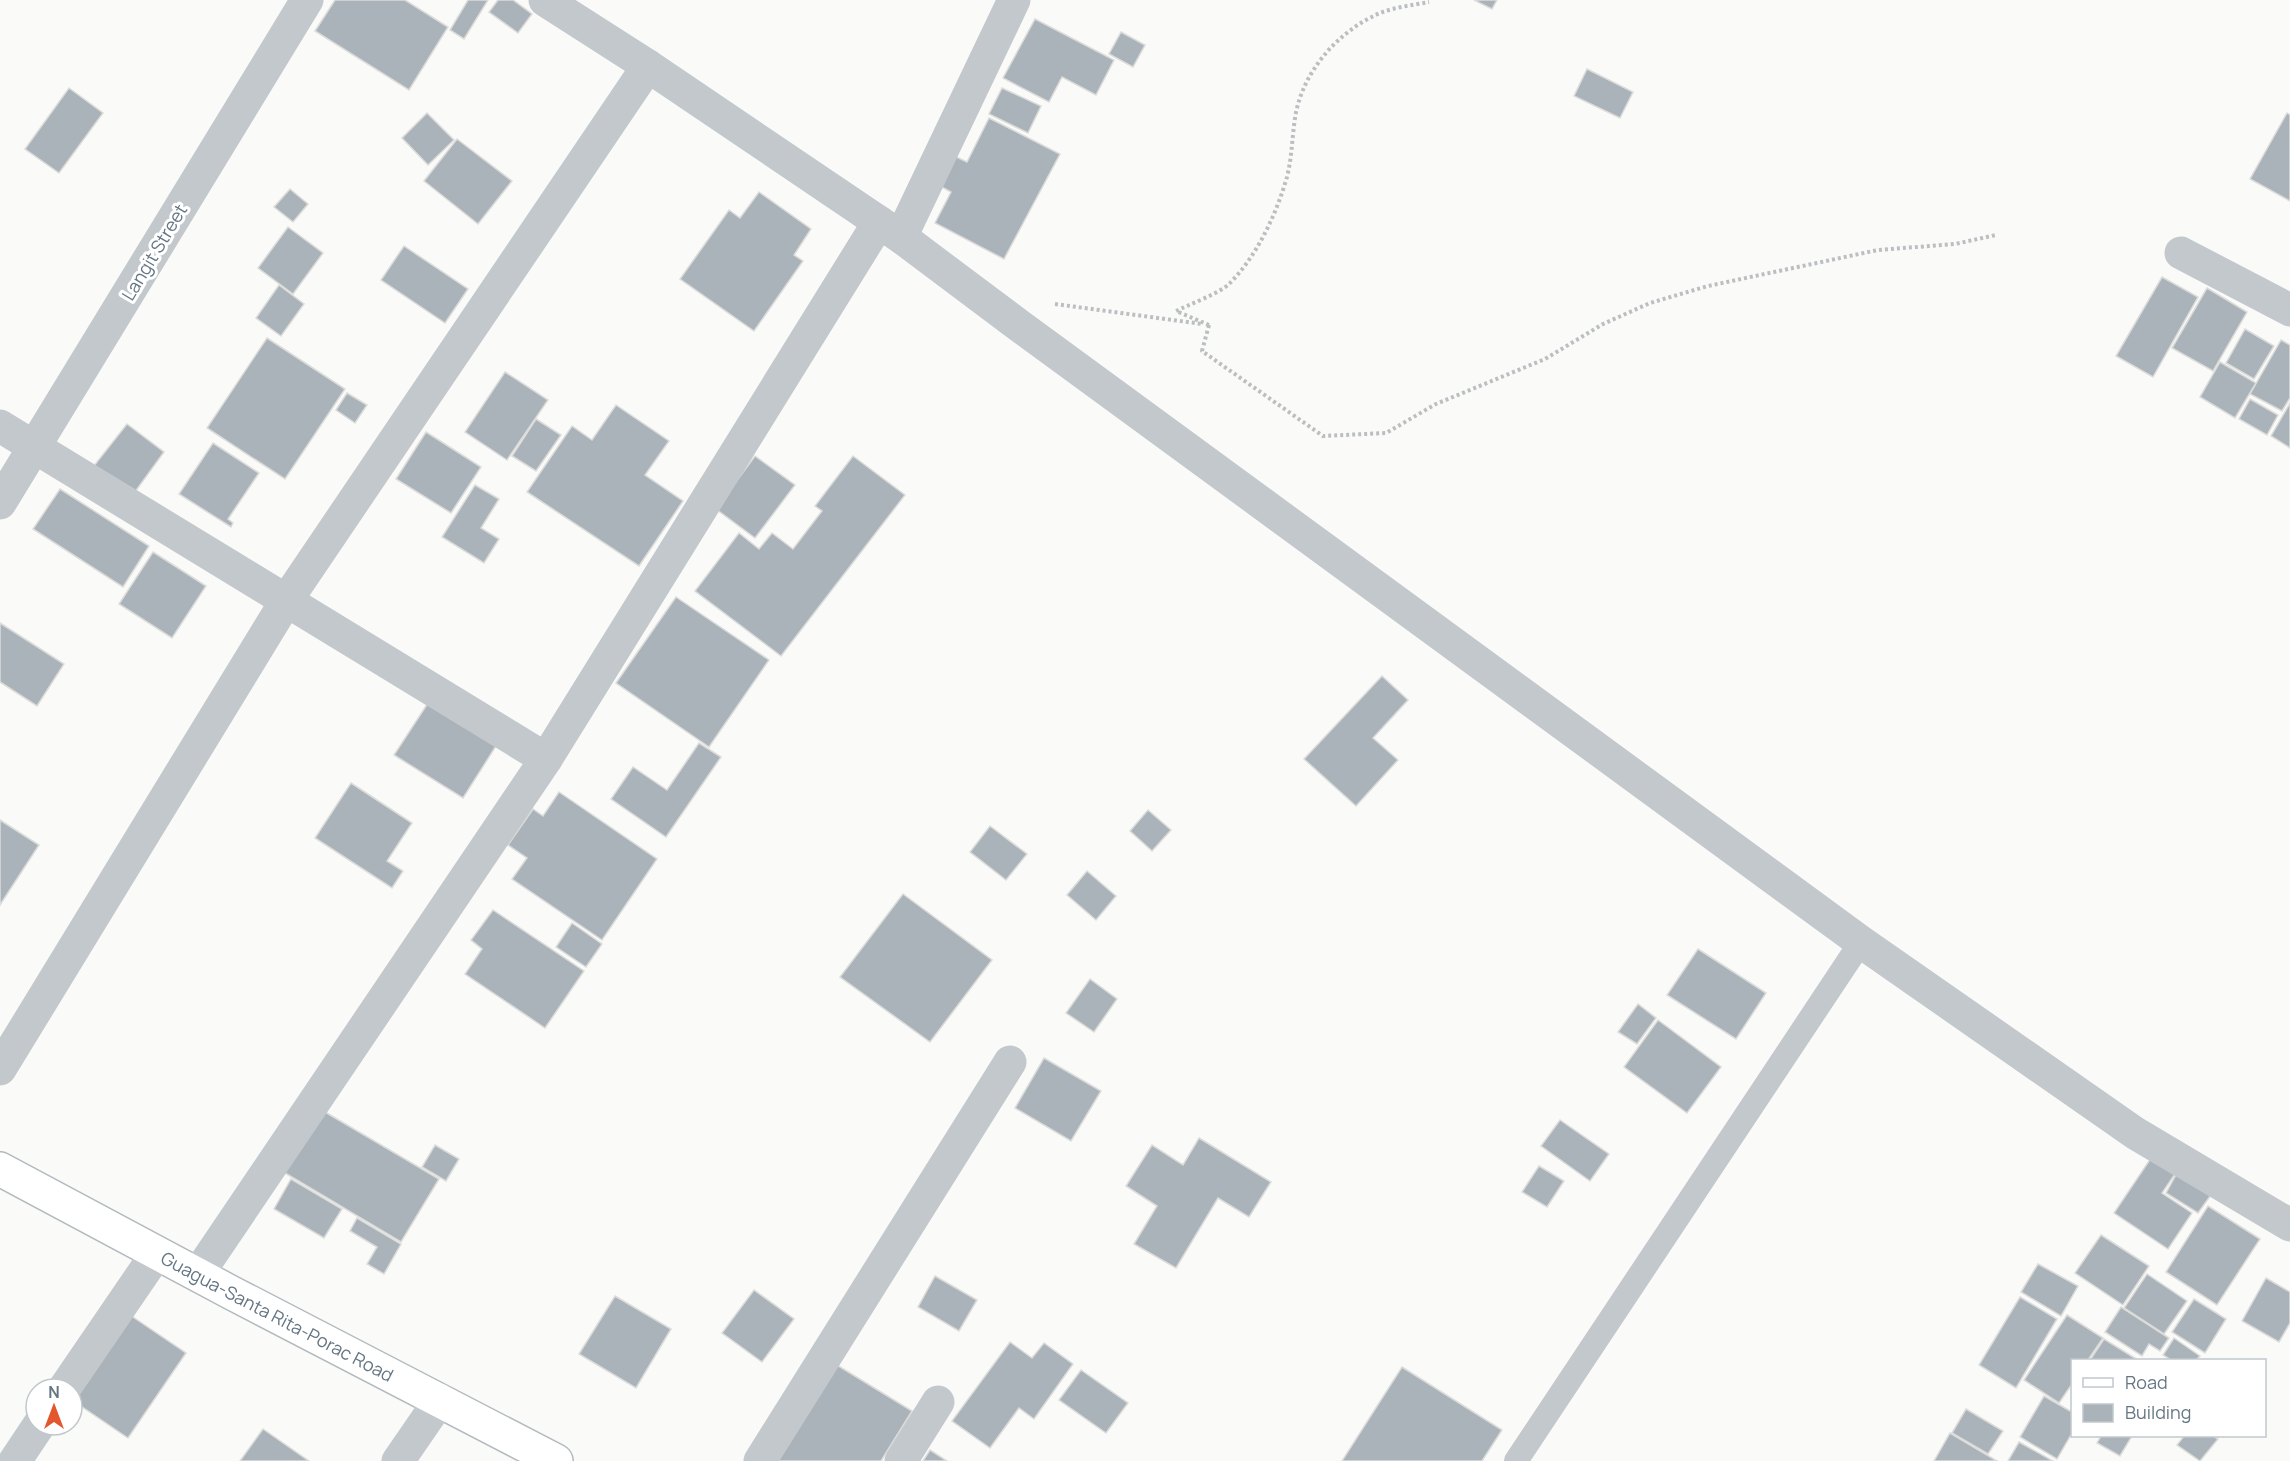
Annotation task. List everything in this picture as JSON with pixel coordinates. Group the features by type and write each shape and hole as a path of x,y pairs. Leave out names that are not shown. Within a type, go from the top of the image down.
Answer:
{"main road":[{"name":"Guagua-Santa Rita-Porac Road","path":"0,1169 156,1253 556,1461"}],"street":[{"name":"Langit Street","path":"0,503 307,0"},
{"path":"545,0 648,66 890,230 1861,942 2135,1133 2290,1225"},
{"path":"198,1274 546,759 890,230 1014,0"},
{"path":"0,1069 286,601 648,66"},
{"path":"2181,253 2290,309"},
{"path":"0,426 546,759"},
{"path":"760,1461 1010,1062"},
{"path":"72,1377 156,1253"},
{"path":"398,1461 440,1400"},
{"path":"901,1461 938,1402"},
{"path":"15,1461 31,1437"}],"lane":[{"path":"1516,1461 1861,942"}],"path":[{"path":"1209,325 1176,311 1227,286 1251,256 1272,220 1287,177 1293,149 1295,117 1304,85 1320,59 1349,31 1381,12 1429,2"},
{"path":"1209,325 1202,351 1323,436 1386,433 1436,404 1492,383 1545,359 1603,324 1650,303 1708,286 1878,250 1955,244 1996,235"},
{"path":"1017,324 1043,302 1209,325"}],"building":[{"path":"335,0 405,0 448,27 409,90 315,31"},
{"path":"468,0 488,0 464,39 450,30"},
{"path":"498,0 513,0 532,14 518,33 489,12"},
{"path":"1474,0 1497,0 1492,9"},
{"path":"1035,19 1114,60 1096,95 1062,77 1049,102 1003,78"},
{"path":"1121,32 1145,45 1133,67 1109,54"},
{"path":"1587,69 1633,92 1620,118 1574,96"},
{"path":"69,88 103,113 59,173 25,149"},
{"path":"1002,88 1041,106 1028,133 989,114"},
{"path":"427,113 454,140 428,165 402,138"},
{"path":"2287,113 2290,115 2290,201 2250,179"},
{"path":"989,118 1060,154 1004,259 935,223 951,192 931,181 946,152 967,162"},
{"path":"457,139 512,181 478,224 424,181"},
{"path":"290,189 308,204 293,222 274,207"},
{"path":"759,192 811,229 794,255 803,261 754,331 680,279 729,210 740,218"},
{"path":"288,227 323,253 293,294 258,268"},
{"path":"404,246 468,289 445,323 381,280"},
{"path":"2162,277 2198,297 2153,377 2116,356"},
{"path":"279,285 304,304 281,336 256,318"},
{"path":"2207,288 2247,312 2213,371 2172,348"},
{"path":"2245,329 2274,346 2254,379 2226,363"},
{"path":"267,338 345,389 285,479 207,428"},
{"path":"2281,340 2290,345 2290,398 2282,411 2250,394"},
{"path":"2220,362 2256,383 2235,418 2200,397"},
{"path":"505,372 548,400 507,460 465,432"},
{"path":"347,393 367,405 355,423 336,410"},
{"path":"2250,399 2278,415 2267,435 2239,419"},
{"path":"2290,403 2290,448 2271,436"},
{"path":"616,405 669,441 645,475 683,501 639,566 527,492 572,426 592,440"},
{"path":"536,419 561,435 536,471 512,456"},
{"path":"127,424 164,452 132,496 93,467"},
{"path":"426,432 481,467 451,513 396,479"},
{"path":"213,443 259,473 228,519 233,523 231,527 179,494"},
{"path":"755,456 795,485 755,538 716,509"},
{"path":"853,456 905,495 781,656 695,591 739,533 759,549 772,533 793,549 822,511 815,506"},
{"path":"475,485 499,499 481,528 499,539 484,563 442,537"},
{"path":"60,489 149,546 123,587 33,529"},
{"path":"153,552 206,586 172,638 119,604"},
{"path":"676,597 769,660 709,747 616,683"},
{"path":"0,623 64,664 37,706 0,682"},
{"path":"1382,676 1408,700 1373,738 1398,760 1356,806 1304,759"},
{"path":"428,703 496,746 463,798 394,755"},
{"path":"699,743 721,757 666,837 611,799 633,767 667,790"},
{"path":"351,783 412,823 387,861 403,871 392,888 315,838"},
{"path":"559,792 657,859 602,940 512,879 527,858 508,845 533,809 543,816"},
{"path":"1148,810 1171,830 1152,851 1130,831"},
{"path":"0,820 39,845 0,905"},
{"path":"990,826 1027,854 1006,880 970,852"},
{"path":"1087,871 1116,896 1096,920 1067,895"},
{"path":"903,894 992,960 930,1042 840,977"},
{"path":"493,910 584,971 545,1028 465,974 482,949 471,940"},
{"path":"572,923 602,944 586,967 556,947"},
{"path":"1698,949 1766,993 1736,1039 1667,995"},
{"path":"1090,979 1117,999 1094,1032 1066,1013"},
{"path":"1638,1004 1656,1018 1637,1044 1618,1032"},
{"path":"1658,1020 1721,1067 1687,1113 1624,1067"},
{"path":"1044,1058 1101,1091 1071,1141 1015,1108"},
{"path":"325,1112 439,1179 401,1242 280,1170"},
{"path":"1560,1120 1609,1154 1590,1181 1541,1146"},
{"path":"1199,1138 1271,1182 1249,1217 1218,1198 1176,1268 1134,1244 1157,1206 1126,1186 1152,1145 1183,1165"},
{"path":"435,1145 459,1159 446,1181 422,1167"},
{"path":"2151,1158 2175,1174 2162,1193 2192,1213 2168,1249 2114,1213"},
{"path":"1539,1166 1564,1181 1547,1207 1522,1192"},
{"path":"2177,1173 2211,1195 2198,1213 2166,1193"},
{"path":"291,1179 342,1209 324,1238 274,1209"},
{"path":"2208,1206 2260,1239 2217,1305 2166,1272"},
{"path":"357,1218 401,1244 384,1274 367,1264 377,1247 350,1231"},
{"path":"2101,1235 2149,1266 2123,1305 2075,1273"},
{"path":"2038,1264 2078,1286 2061,1316 2021,1292"},
{"path":"2147,1274 2187,1301 2164,1334 2124,1308"},
{"path":"935,1276 977,1300 959,1331 918,1307"},
{"path":"2266,1278 2290,1292 2290,1323 2279,1342 2242,1321"},
{"path":"754,1290 794,1319 762,1362 722,1333"},
{"path":"615,1296 671,1329 636,1388 579,1354"},
{"path":"2020,1297 2057,1319 2016,1388 1979,1365"},
{"path":"2194,1299 2226,1319 2205,1353 2172,1332"},
{"path":"2121,1307 2169,1338 2160,1351 2149,1344 2142,1356 2105,1332"},
{"path":"127,1313 186,1353 128,1438 84,1408 84,1381"},
{"path":"2067,1315 2103,1338 2089,1359 2071,1359 2071,1385 2059,1403 2024,1380"},
{"path":"2174,1338 2200,1356 2197,1359 2169,1359 2163,1355"},
{"path":"2104,1339 2136,1359 2091,1359"},
{"path":"1010,1342 1032,1358 1044,1343 1073,1364 1034,1419 1019,1408 990,1448 952,1421"},
{"path":"832,1362 912,1411 881,1461 770,1461"},
{"path":"1402,1367 1502,1430 1482,1461 1342,1461"},
{"path":"1081,1370 1128,1403 1106,1433 1059,1400"},
{"path":"2044,1396 2071,1411 2071,1435 2057,1459 2020,1437"},
{"path":"1966,1409 2003,1431 1988,1454 1952,1433"},
{"path":"263,1429 309,1461 240,1461"},
{"path":"1950,1433 1997,1461 1934,1461"},
{"path":"2100,1437 2131,1437 2120,1456 2097,1443"},
{"path":"2183,1437 2215,1437 2218,1439 2200,1461 2177,1445"},
{"path":"2019,1442 2053,1461 2008,1461"},
{"path":"930,1450 947,1461 923,1461"}]}
